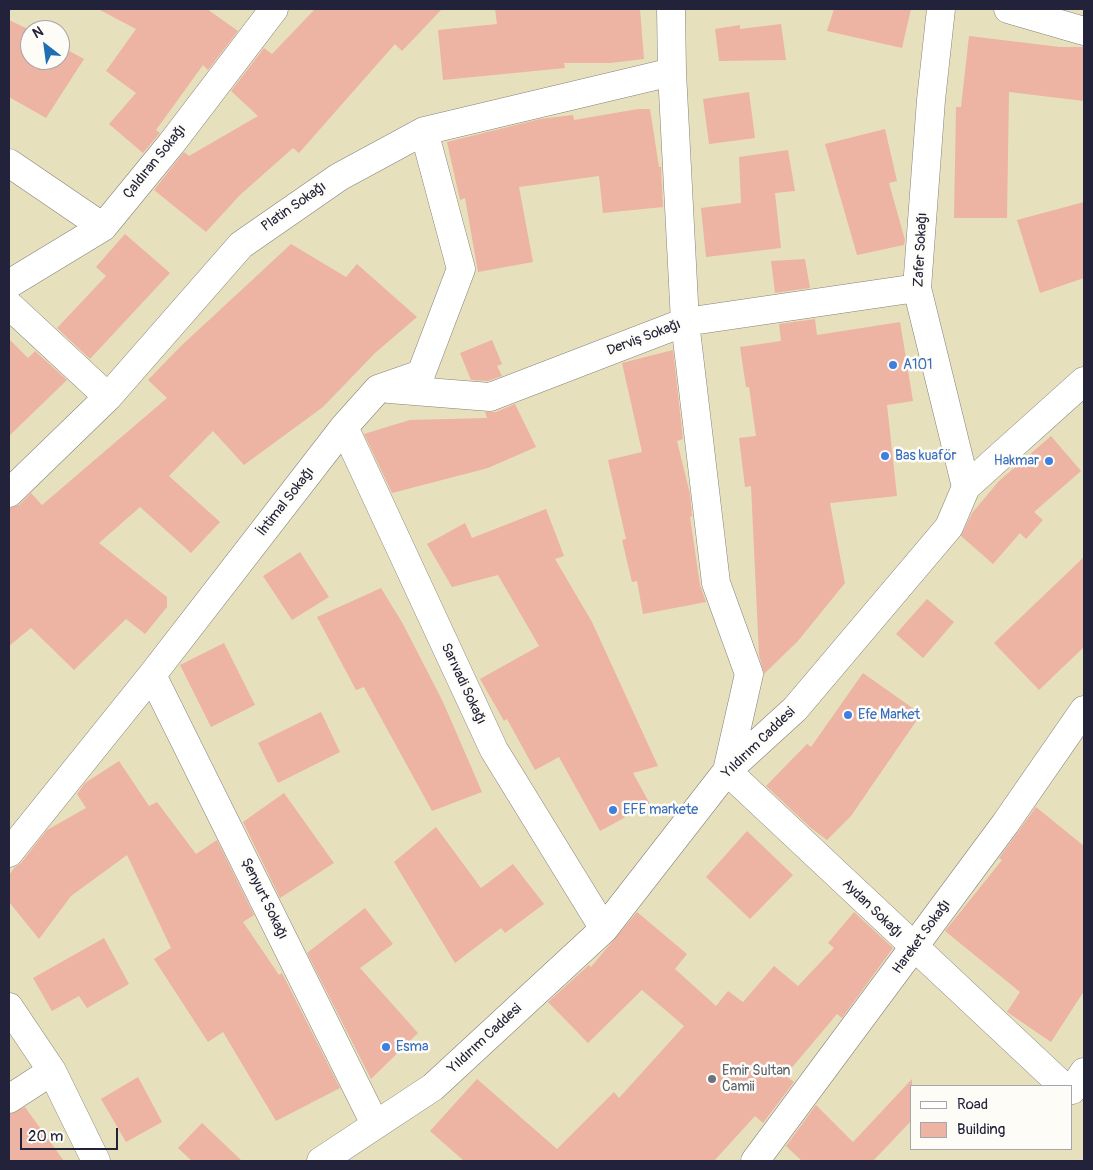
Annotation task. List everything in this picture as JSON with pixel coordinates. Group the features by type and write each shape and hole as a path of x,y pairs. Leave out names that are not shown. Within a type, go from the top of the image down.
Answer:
{"street":[{"path":"671,9 672,72 685,322 716,584 749,674 727,771"},
{"name":"Zafer Sokağı","path":"941,9 931,100 917,288 966,487"},
{"path":"1008,9 1084,31"},
{"name":"Çaldıran Sokağı","path":"9,284 103,227 170,144 261,13"},
{"name":"Platin Sokağı","path":"9,493 108,397 241,245 339,176 424,131 672,72"},
{"path":"378,388 421,374 460,269 424,131"},
{"path":"9,163 103,227"},
{"name":"Derviş Sokağı","path":"378,388 490,397 685,322 917,288"},
{"path":"9,305 108,397"},
{"name":"Yıldırım Caddesi","path":"321,1161 433,1087 604,930 727,771 795,709 949,527 966,487 1084,381"},
{"name":"İhtimal Sokağı","path":"9,853 152,675 344,427 378,388"},
{"name":"Sarıvadi Sokağı","path":"344,427 494,750 604,930"},
{"name":"Şenyurt Sokağı","path":"152,675 375,1124"},
{"name":"Hareket Sokağı","path":"755,1161 914,948 1084,710"},
{"name":"Aydan Sokağı","path":"727,771 1062,1085"},
{"path":"9,1007 52,1070 96,1161"},
{"path":"9,1099 52,1070"},
{"path":"1073,1090 1084,1072"},
{"path":"1073,1093 1084,1103"}],"building":[{"path":"98,9 207,9 238,31 208,70 203,65 156,130 160,133 143,153 109,124 136,93 106,71 136,29"},
{"path":"315,9 442,9 402,51 395,44 299,153 293,148 240,195 206,232 154,190 184,152 189,156 258,116 231,91 264,48 272,54"},
{"path":"495,9 640,9 644,59 610,63 564,63 565,68 443,80 438,30 497,24"},
{"path":"834,9 911,9 902,48 827,31"},
{"path":"9,20 20,25 20,70 70,70 70,51 84,59 46,118 9,97"},
{"path":"781,24 786,60 719,61 715,29 740,25 740,29"},
{"path":"969,36 1060,47 1084,47 1084,101 1009,92 1007,218 954,218 956,107 961,107"},
{"path":"749,92 755,138 709,144 703,99"},
{"path":"638,109 650,109 659,167 661,167 663,207 603,213 599,176 519,187 533,262 478,272 465,198 460,200 447,142 540,119 573,115 574,120"},
{"path":"885,129 897,181 889,183 905,240 904,245 857,255 825,144"},
{"path":"788,150 795,191 775,193 781,248 706,257 701,208 741,203 739,157"},
{"path":"1084,202 1084,278 1040,293 1017,220"},
{"path":"125,234 170,273 90,359 57,328 106,276 96,267"},
{"path":"291,244 346,277 357,264 417,317 375,353 323,407 244,465 213,431 169,476 220,522 191,553 140,507 99,543 167,597 167,607 145,634 126,619 74,670 31,628 9,646 9,508 19,505 31,493 42,505 167,398 148,380 181,346"},
{"path":"805,259 810,288 775,293 771,261"},
{"path":"815,319 817,335 900,322 913,401 887,405 897,496 830,503 845,583 798,641 764,674 759,655 751,486 745,487 739,438 756,436 749,387 746,387 740,347 781,341 779,324"},
{"path":"9,339 28,358 35,351 67,380 9,436"},
{"path":"492,340 502,364 497,366 502,376 488,381 471,380 460,353"},
{"path":"673,350 683,439 677,441 690,494 692,516 690,517 700,585 706,602 643,614 637,581 632,582 622,540 626,539 608,460 642,452 622,363"},
{"path":"515,404 536,447 488,468 392,493 364,434 410,420 487,418 485,412 496,412"},
{"path":"1051,436 1081,471 1034,512 1043,520 1026,539 1020,533 993,564 961,536 972,513 999,481"},
{"path":"546,509 564,556 555,559 592,622 658,766 633,773 650,804 600,831 559,757 535,770 507,719 504,721 480,679 539,646 498,575 452,587 427,544 465,523 472,538"},
{"path":"300,552 329,597 292,620 263,576"},
{"path":"1084,557 1084,647 1039,690 994,643"},
{"path":"381,588 403,624 443,702 482,792 432,811 364,687 356,690 317,617"},
{"path":"927,599 954,622 923,658 896,634"},
{"path":"224,643 255,705 211,727 180,665"},
{"path":"863,673 921,714 851,816 827,840 811,828 766,786 807,744 811,747"},
{"path":"321,712 340,752 278,783 258,743"},
{"path":"119,761 149,806 157,802 196,854 217,840 254,915 243,922 279,975 282,973 340,1088 276,1121 223,1032 208,1042 154,959 171,948 127,855 71,896 39,939 9,902 9,875 14,868 21,863 47,830 86,808 77,794 85,783"},
{"path":"284,793 334,863 280,898 243,822"},
{"path":"1036,807 1084,846 1084,991 1051,1042 1007,1012 1020,992 945,931 1002,860 999,858"},
{"path":"436,827 481,888 513,864 544,904 505,933 501,928 455,963 394,862"},
{"path":"747,831 793,875 750,919 706,877"},
{"path":"365,908 393,944 360,968 418,1033 371,1079 307,953"},
{"path":"637,912 687,954 675,969 716,1006 728,991 743,1002 774,966 798,986 834,948 828,943 854,912 893,948 842,1018 837,1014 789,1071 792,1074 789,1078 794,1082 763,1123 755,1116 714,1161 464,1161 430,1131 477,1079 557,1149 614,1092 619,1098 684,1026 642,990 588,1043 548,1002 589,965 591,967"},
{"path":"104,938 129,984 87,1008 79,996 52,1011 33,978"},
{"path":"138,1077 162,1122 126,1142 101,1099"},
{"path":"912,1079 912,1085 910,1085 910,1122 873,1161 802,1161 786,1146 816,1105 853,1142"},
{"path":"25,1107 64,1161 9,1161 9,1114"},
{"path":"202,1123 242,1161 192,1161 178,1148"}],"place":[{"name":"A101","path":"893,365"},
{"name":"Bas kuaför","path":"885,456"},
{"name":"Hakmar","path":"1049,461"},
{"name":"Efe Market","path":"848,715"},
{"name":"EFE markete","path":"613,810"},
{"name":"Esma","path":"386,1047"},
{"name":"Emir Sultan Camii","path":"712,1079"}]}
